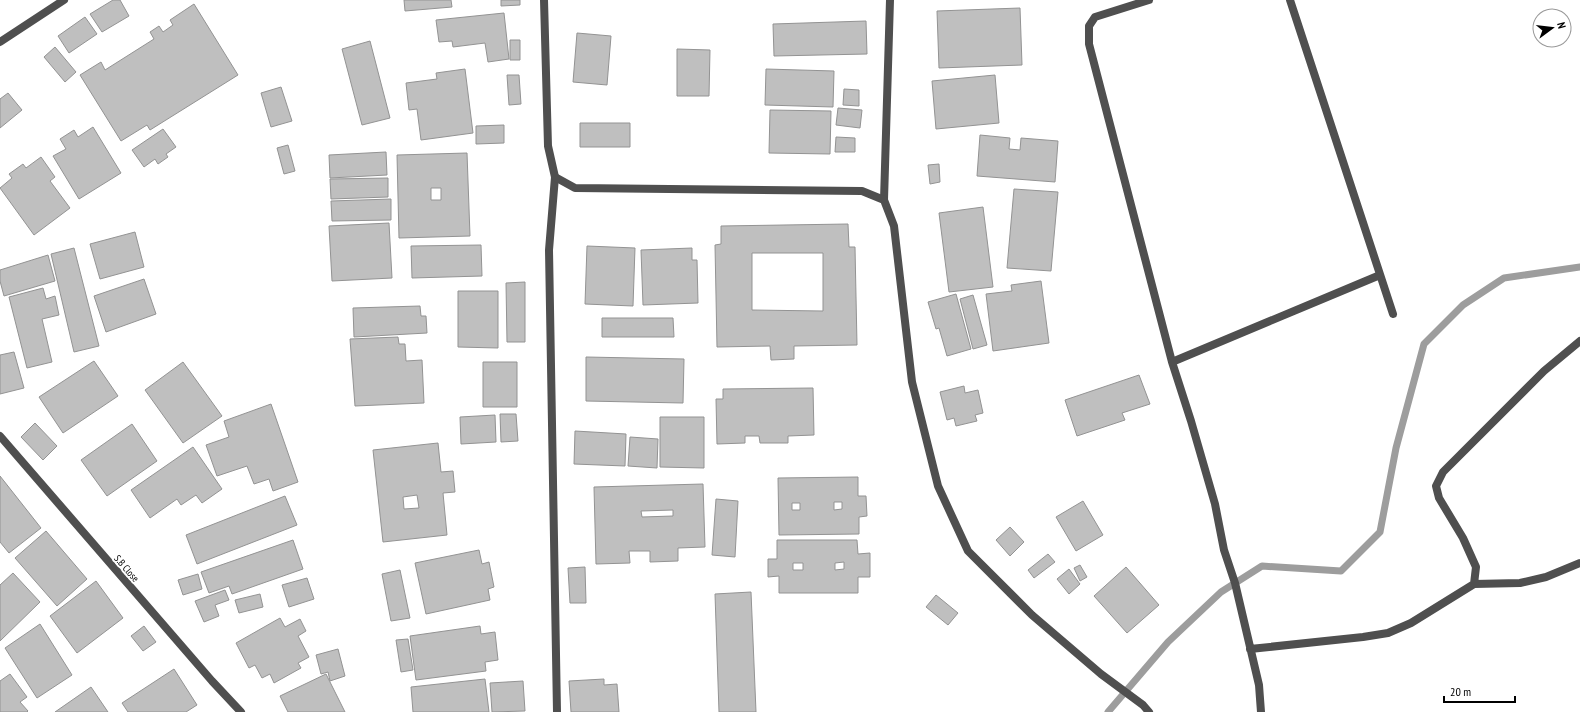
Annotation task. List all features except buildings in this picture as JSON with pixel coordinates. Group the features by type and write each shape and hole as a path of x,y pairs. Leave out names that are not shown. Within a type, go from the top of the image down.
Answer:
{"street":[{"path":"0,42 64,0"},
{"path":"544,0 548,146 555,177 549,250 557,712"},
{"path":"890,0 884,200 894,226 912,382 938,486 968,551 1032,615 1101,674 1143,705 1149,712"},
{"path":"1148,0 1095,17 1089,26 1089,44 1172,362 1215,504 1224,550 1235,583 1259,685 1261,712"},
{"path":"1290,0 1393,314"},
{"path":"555,177 575,188 862,190 884,200"},
{"path":"1172,362 1380,275"},
{"path":"1474,584 1476,566 1463,538 1439,498 1436,486 1443,472 1544,371 1580,341"},
{"name":"S.B Close","path":"0,436 212,681 241,712"},
{"path":"1250,649 1363,638 1388,633 1412,623 1474,584 1520,583 1546,577 1580,563"}],"waterway":[{"path":"1108,712 1168,642 1221,592 1262,566 1341,571 1380,532 1396,448 1424,344 1463,305 1504,278 1580,267"}]}
